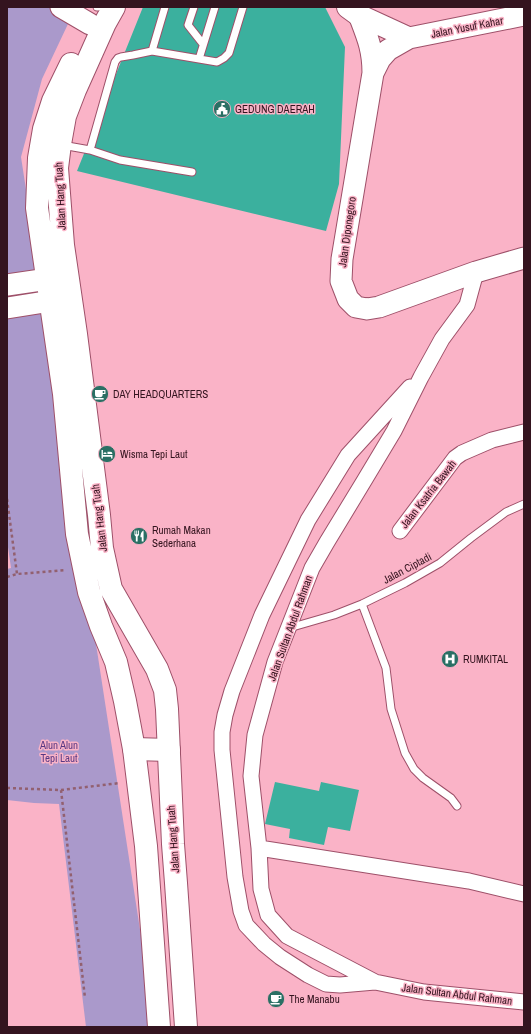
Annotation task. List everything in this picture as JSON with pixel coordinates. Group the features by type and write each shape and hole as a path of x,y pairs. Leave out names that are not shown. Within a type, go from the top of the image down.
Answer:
{"main road":[{"path":"61,7 96,11"},
{"name":"Jalan Hang Tuah","path":"114,7 74,90 66,116 57,168 63,245 76,334 102,548 111,589 157,669 164,690 167,709 172,844 177,891 186,1027"},
{"name":"Jalan Hang Tuah","path":"96,11 54,101 44,129 39,158 37,208 64,394 77,534 89,592 116,662 134,749 146,846 159,1027"},
{"path":"354,11 409,38"},
{"path":"354,11 370,45 373,59 373,72"},
{"name":"Jalan Yusuf Kahar","path":"373,72 380,58 388,50 409,38 524,15"},
{"name":"Jalan Diponegoro","path":"373,72 342,259 341,281 348,299 356,307 367,309 379,307 476,272 524,258"},
{"path":"7,285 48,279"},
{"path":"7,308 51,301"},
{"path":"134,749 169,750"}],"street":[{"name":"Jalan Sultan Abdul Rahman","path":"476,272 468,305 442,339 422,374 394,431 312,568 275,662 255,735 251,776 259,848 261,889 268,915 287,936 375,982 424,992 524,1002"},
{"path":"375,982 340,985 326,984 308,975 280,957 264,944 246,925 241,911 235,877 223,765 222,732 232,691 262,615 308,520 348,455 422,374"},
{"name":"Jalan Ksatria Bawah","path":"400,531 455,458 462,453 492,440 524,432"},
{"path":"259,848 469,881 524,894"}],"lane":[{"path":"152,51 165,7"},
{"path":"194,7 188,25 203,44"},
{"path":"199,59 215,7"},
{"path":"90,150 115,62 118,58 134,56 152,51 217,62 224,58 228,53 243,7"},
{"path":"60,144 90,150 120,160 192,172"},
{"name":"Jalan Ciptadi","path":"289,628 334,615 362,604 405,583 440,563 506,512 524,504"},
{"path":"362,604 386,668 391,709 405,753 414,769 423,778 451,798 457,806"}],"path":[{"path":"7,499 17,574"},
{"path":"7,577 17,574 84,569"},
{"path":"7,788 61,790 138,781"},
{"path":"61,790 85,998"}],"green space":[{"name":"Alun Alun Tepi Laut","path":"7,7 76,7 42,79 21,157 155,1027 86,1027 59,804 7,800 7,569 11,568 7,540"}],"building":[{"name":"GEDUNG DAERAH","path":"143,7 325,7 345,47 339,184 326,231 77,171"},
{"path":"275,782 319,791 321,782 359,790 350,831 328,827 324,845 289,838 290,829 265,824"}],"place":[{"name":"GEDUNG DAERAH","path":"222,109"},
{"name":"DAY HEADQUARTERS","path":"100,394"},
{"name":"Wisma Tepi Laut","path":"107,454"},
{"name":"Rumah Makan Sederhana","path":"139,536"},
{"name":"RUMKITAL","path":"450,659"},
{"name":"The Manabu","path":"276,999"}]}
